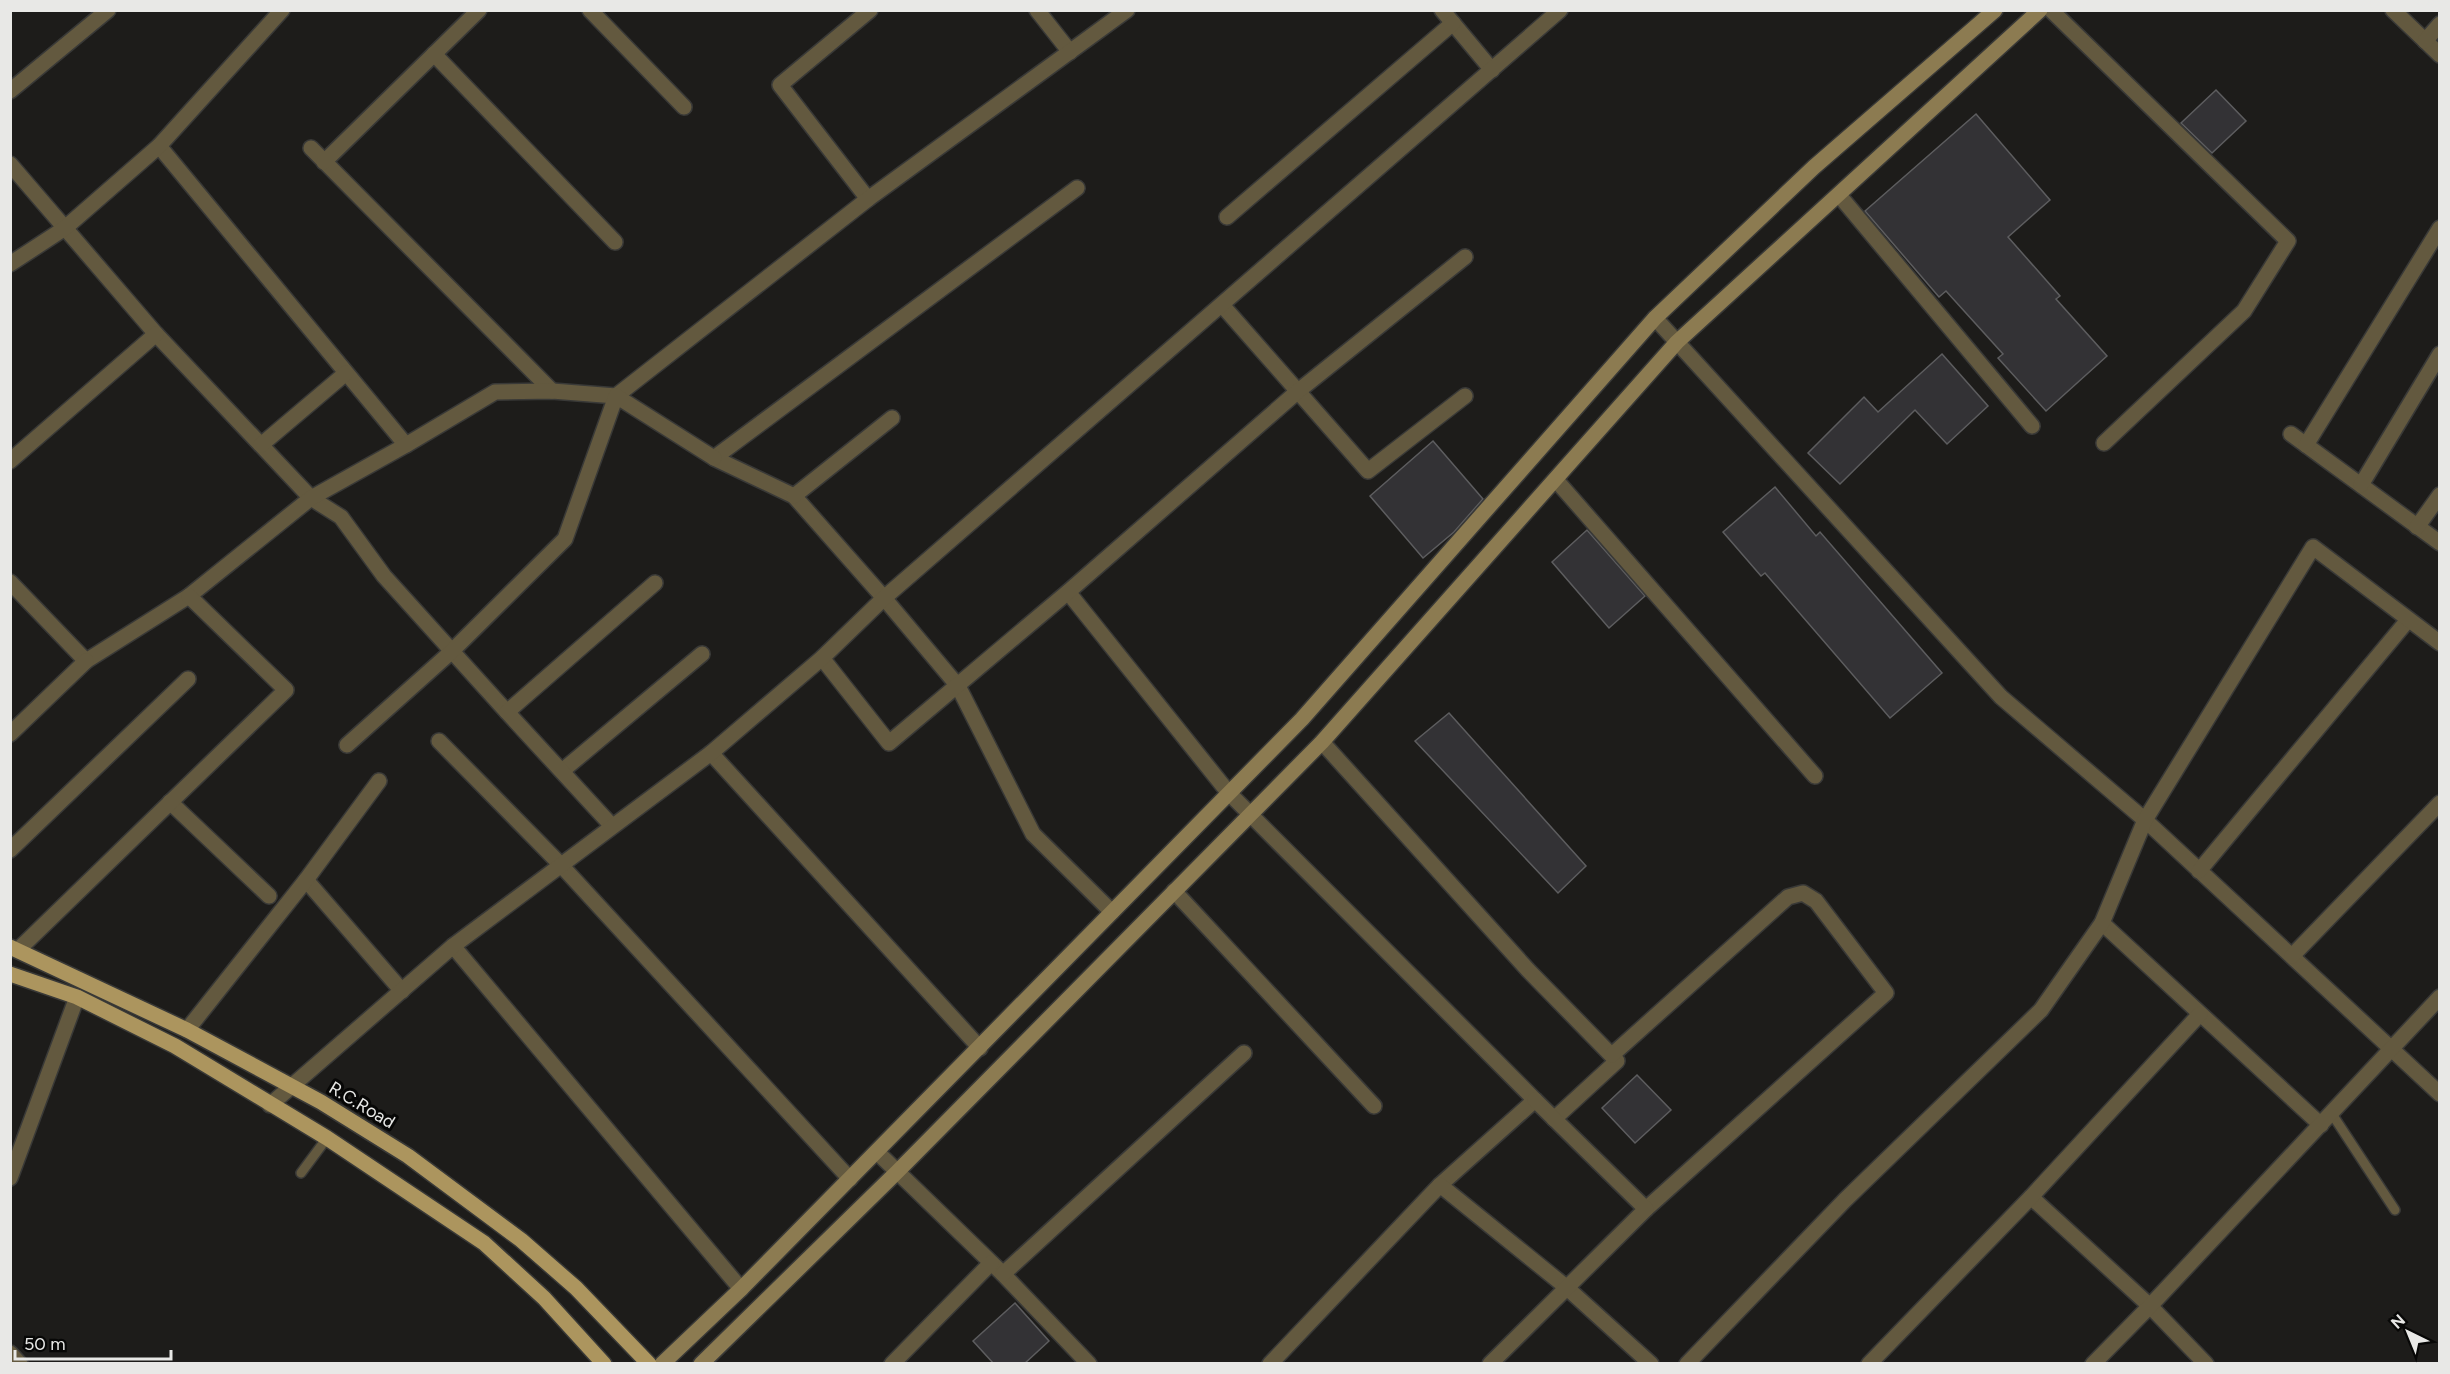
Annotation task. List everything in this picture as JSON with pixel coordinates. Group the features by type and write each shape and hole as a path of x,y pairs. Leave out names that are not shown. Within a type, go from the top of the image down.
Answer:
{"main road":[{"name":"R.C.Road","path":"14,949 187,1030 321,1102 408,1156 521,1240 576,1288 649,1364"},
{"path":"10,974 77,997 175,1046 327,1138 484,1244 544,1298 604,1364"}],"street":[{"path":"10,91 108,10"},
{"path":"10,264 65,228 159,146 282,10"},
{"path":"324,162 479,10"},
{"path":"590,10 684,107"},
{"path":"868,199 780,85 870,10"},
{"path":"1037,10 1070,52"},
{"path":"347,746 451,652 565,539 616,396 868,199 1127,10"},
{"path":"1442,10 1492,70"},
{"path":"270,1105 453,946 711,753 822,658 884,598 1560,10"},
{"path":"662,1364 741,1290 1302,718 1655,318 1814,167 1995,10"},
{"path":"701,1364 897,1172 1322,742 1677,342 2040,10"},
{"path":"2051,10 2288,241 2244,311 2104,443"},
{"path":"2393,10 2439,55"},
{"path":"1227,217 1452,23"},
{"path":"2425,41 2439,24"},
{"path":"435,54 615,242"},
{"path":"159,146 406,446"},
{"path":"311,148 552,392"},
{"path":"10,164 156,334 311,498 341,517 384,576 612,826"},
{"path":"714,458 1077,188"},
{"path":"1839,195 2031,426"},
{"path":"2306,445 2439,228"},
{"path":"822,658 889,743 1068,592 1297,392 1465,257"},
{"path":"1222,305 1368,471 1465,396"},
{"path":"1655,318 2001,698 2145,820 2439,1094"},
{"path":"10,461 156,334"},
{"path":"2361,484 2439,354"},
{"path":"261,445 346,373"},
{"path":"10,734 86,661 189,596 311,498 406,446 495,392 552,392 616,396 714,458 794,496 958,686 1033,834 1112,912"},
{"path":"794,496 892,418"},
{"path":"2291,434 2439,543"},
{"path":"1556,480 1815,776"},
{"path":"2417,527 2439,495"},
{"path":"1687,1364 1845,1200 2042,1010 2102,923 2145,820 2313,547 2439,643"},
{"path":"10,582 86,661"},
{"path":"507,712 656,583"},
{"path":"1068,592 1228,792 1646,1209"},
{"path":"14,949 286,690 189,596"},
{"path":"2199,871 2408,620"},
{"path":"562,771 702,654"},
{"path":"10,850 188,679"},
{"path":"439,741 560,864 850,1179"},
{"path":"1322,742 1528,970 1617,1061 1554,1119"},
{"path":"711,753 980,1048"},
{"path":"187,1030 306,880 379,781"},
{"path":"170,802 269,896"},
{"path":"2292,956 2439,802"},
{"path":"306,880 402,991"},
{"path":"1174,891 1374,1106"},
{"path":"1490,1364 1646,1209 1886,993 1816,901 1803,893 1788,897 1612,1055"},
{"path":"2102,923 2200,1014 2327,1119"},
{"path":"453,946 741,1290"},
{"path":"10,1178 77,997"},
{"path":"2093,1364 2151,1306 2439,997"},
{"path":"1869,1364 2031,1197 2200,1014"},
{"path":"1003,1274 1244,1053"},
{"path":"1270,1364 1440,1185 1535,1100"},
{"path":"877,1152 1003,1274 1089,1364"},
{"path":"1440,1185 1566,1287 1651,1364"},
{"path":"2031,1197 2151,1306 2206,1364"},
{"path":"892,1364 991,1263"},
{"path":"10,1353 21,1364"}],"lane":[{"path":"2327,1119 2395,1210"},
{"path":"301,1173 327,1138"}],"building":[{"path":"2216,90 2246,121 2212,153 2181,123"},
{"path":"1976,114 2050,200 2008,237 2060,296 2056,299 2107,356 2046,411 1998,358 2003,354 1946,291 1939,297 1865,211"},
{"path":"1942,354 1988,406 1947,444 1915,410 1840,484 1808,453 1864,397 1878,412"},
{"path":"1433,441 1483,499 1454,532 1423,558 1370,496"},
{"path":"1775,487 1816,536 1820,532 1942,673 1890,718 1765,573 1761,576 1723,532"},
{"path":"1587,530 1645,596 1609,628 1552,562"},
{"path":"1449,713 1586,866 1558,893 1415,741"},
{"path":"1637,1075 1671,1110 1635,1143 1602,1108"},
{"path":"1015,1303 1049,1341 1024,1364 994,1364 973,1341"}]}
